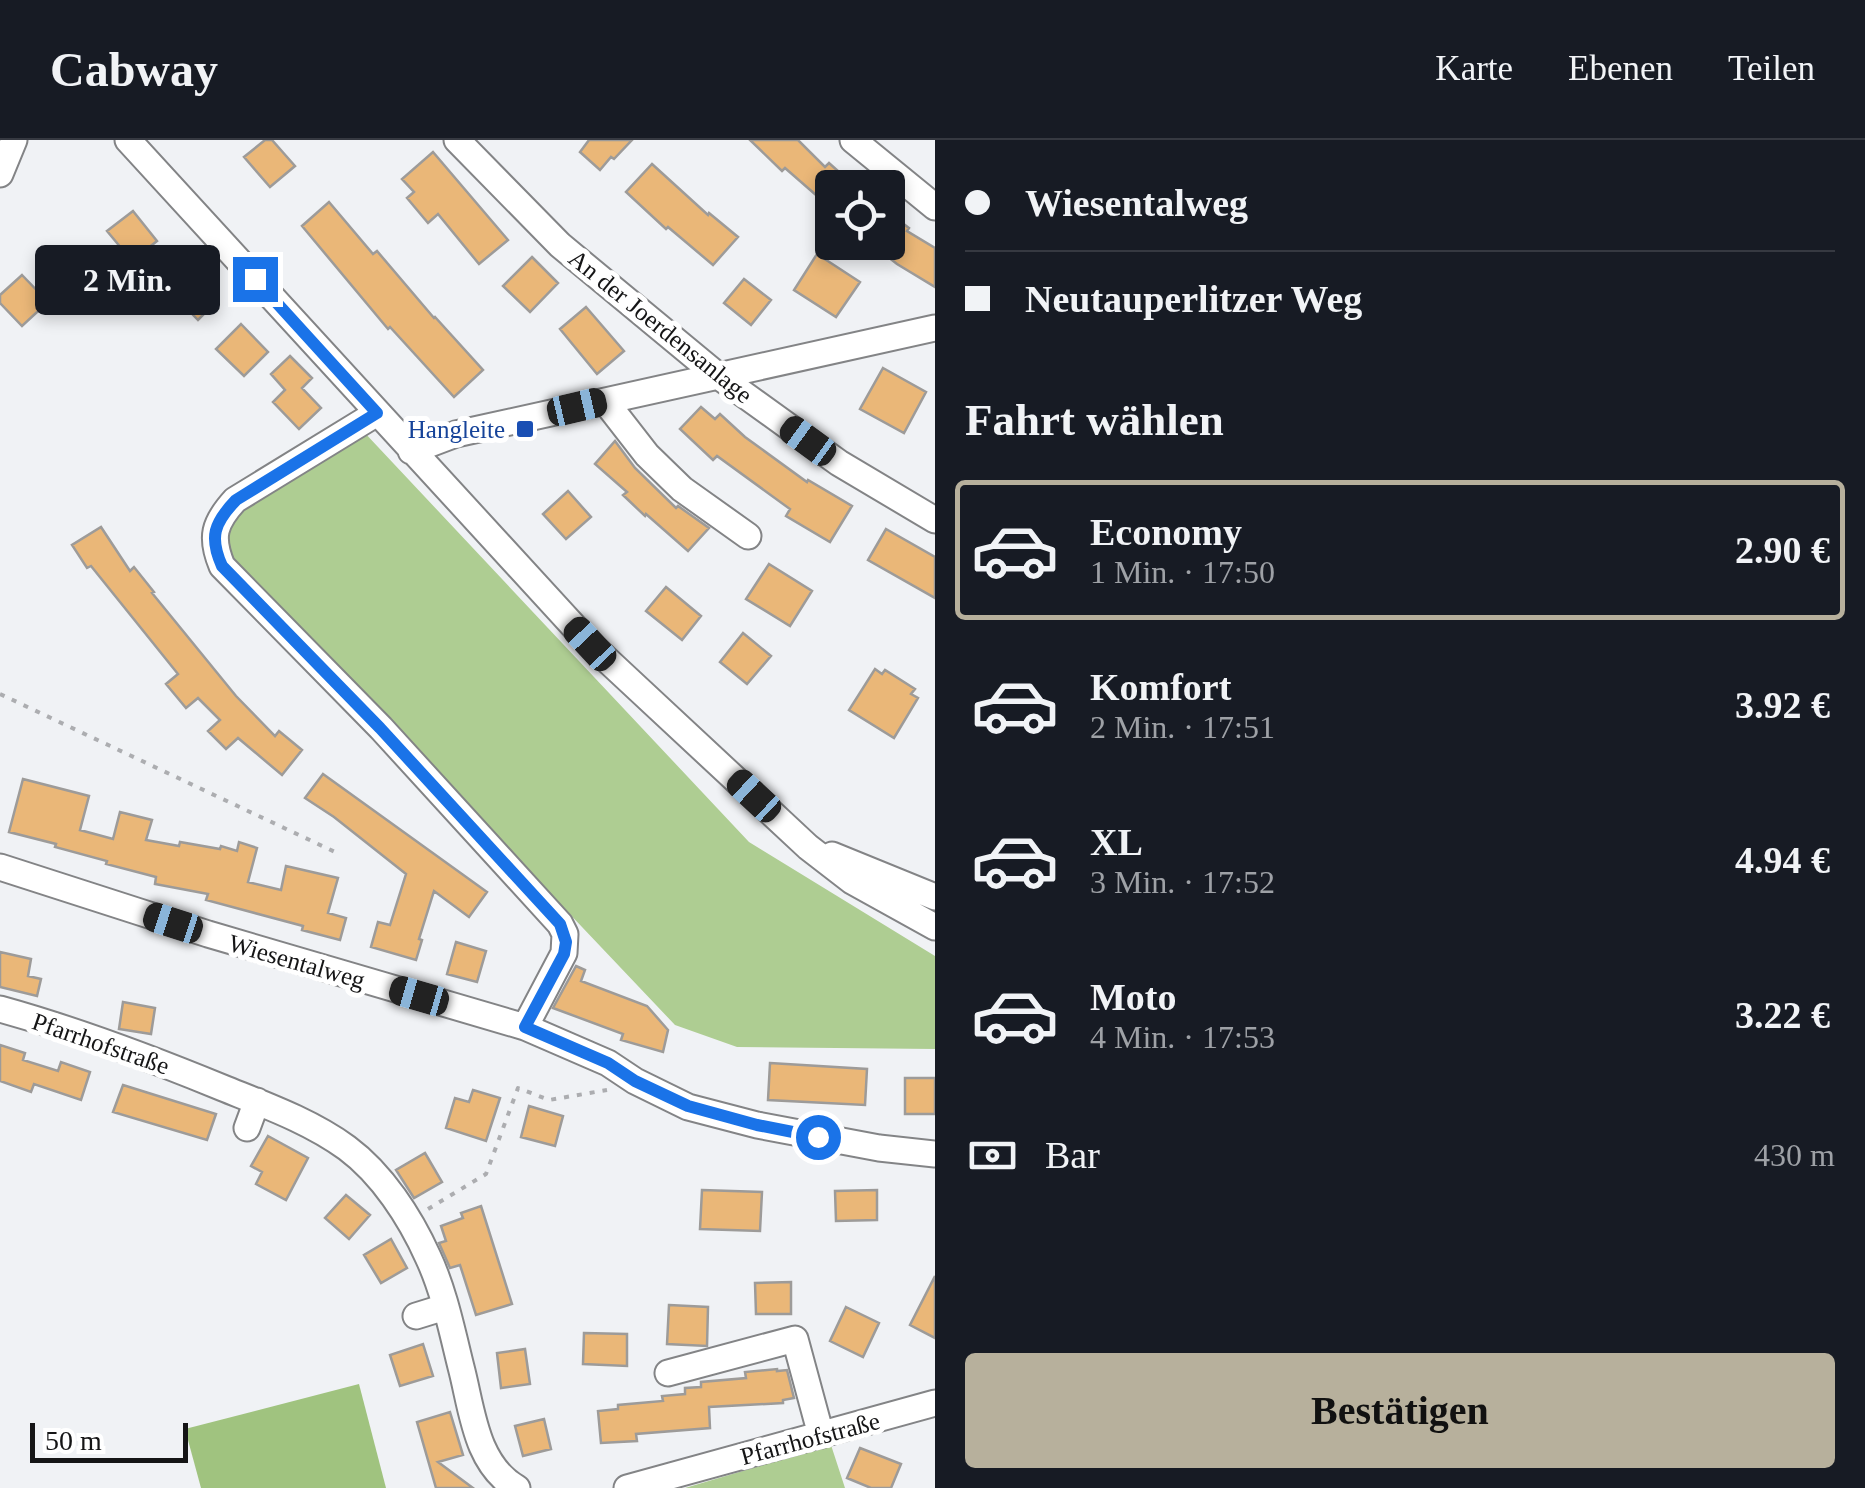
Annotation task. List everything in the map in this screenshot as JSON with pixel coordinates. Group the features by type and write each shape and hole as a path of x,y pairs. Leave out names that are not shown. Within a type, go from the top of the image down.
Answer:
{"street":[{"path":"0,174 14,140"},
{"path":"128,140 590,644 808,847 852,881 935,927"},
{"name":"An der Joerdensanlage","path":"457,140 560,245 716,374 839,463 935,520"},
{"path":"853,140 935,206"},
{"path":"411,452 456,434 935,328"},
{"path":"604,401 647,455 682,490 748,536"},
{"path":"377,413 236,500 223,513 215,531 214,548 222,566 380,728 560,924 566,942 564,954 525,1027"},
{"path":"808,847 935,896"},
{"name":"Wiesentalweg","path":"0,867 208,934 525,1027 608,1063 635,1081 688,1106 757,1125 879,1148 935,1154"},
{"name":"Pfarrhofstraße","path":"0,1009 160,1062 257,1101 314,1127 348,1149 382,1181 429,1258 478,1436 492,1464 516,1488"},
{"path":"246,1128 257,1101"},
{"path":"416,1316 444,1306"},
{"path":"668,1372 795,1339 821,1435"},
{"name":"Pfarrhofstraße","path":"627,1488 935,1404"}],"path":[{"path":"0,694 335,852"},
{"path":"408,1220 486,1174 518,1088 549,1100 613,1089 635,1081"}],"green space":[{"path":"363,431 749,842 935,956 935,1049 737,1047 675,1025 231,557 222,528 227,513"},
{"path":"359,1384 386,1488 201,1488 185,1429"},
{"path":"831,1445 845,1488 685,1488"}],"building":[{"path":"265,140 272,140 295,166 270,187 244,157"},
{"path":"589,140 632,140 600,170 580,152"},
{"path":"750,140 798,140 825,167 829,163 837,170 815,170 815,194 785,168 782,171"},
{"path":"433,152 508,240 479,264 438,214 428,223 407,198 414,192 402,179"},
{"path":"652,164 738,237 713,265 626,192"},
{"path":"329,202 483,370 454,397 388,329 302,226"},
{"path":"133,211 157,241 132,261 107,231"},
{"path":"905,225 907,231 935,248 935,287 892,260 905,260"},
{"path":"532,257 558,283 530,312 503,286"},
{"path":"815,257 860,282 836,317 794,290"},
{"path":"188,267 218,300 198,320 166,287"},
{"path":"22,275 48,302 22,326 0,303 0,295"},
{"path":"744,279 771,300 751,325 724,303"},
{"path":"586,307 624,351 597,374 560,329"},
{"path":"241,324 268,352 244,376 216,349"},
{"path":"290,356 312,378 302,388 321,408 299,429 273,402 285,390 271,374"},
{"path":"883,368 926,392 904,433 860,409"},
{"path":"701,407 715,419 720,414 807,482 852,506 830,542 786,516 790,509 717,456 713,460 680,429"},
{"path":"615,441 635,468 676,508 709,528 688,551 645,516 623,495 627,492 595,464"},
{"path":"568,491 591,517 566,539 543,514"},
{"path":"101,527 130,571 134,567 236,696 275,736 279,731 302,750 282,775 238,738 226,749 208,731 220,720 198,698 186,708 166,684 178,674 91,566 87,568 72,545"},
{"path":"886,529 935,557 935,598 868,560"},
{"path":"769,564 812,591 790,626 746,599"},
{"path":"666,587 701,616 682,640 646,611"},
{"path":"743,633 771,656 747,684 720,662"},
{"path":"875,669 882,674 885,670 915,689 911,694 918,698 894,738 849,710"},
{"path":"323,774 487,892 469,917 434,891 416,960 371,947 378,922 390,925 406,874 305,798"},
{"path":"23,779 89,796 80,830 113,839 120,812 152,820 146,840 179,846 180,842 220,849 221,846 237,851 239,842 257,848 248,882 281,890 286,866 338,878 328,913 346,918 340,940 206,900 208,894 155,884 156,877 9,832"},
{"path":"456,942 486,951 477,982 447,974"},
{"path":"0,952 31,959 28,976 41,979 37,996 0,987"},
{"path":"576,966 585,970 581,981 647,1006 668,1030 663,1052 621,1040 623,1034 553,1008"},
{"path":"123,1002 155,1008 151,1034 119,1029"},
{"path":"0,1045 25,1053 23,1060 58,1071 61,1062 90,1072 81,1100 34,1084 31,1092 0,1081"},
{"path":"770,1063 867,1069 865,1105 768,1100"},
{"path":"905,1078 935,1078 935,1114 905,1114"},
{"path":"123,1085 216,1114 207,1140 113,1112"},
{"path":"473,1090 500,1098 486,1141 446,1128 455,1098 469,1102"},
{"path":"529,1106 563,1116 555,1146 521,1137"},
{"path":"268,1136 308,1158 286,1200 256,1184 262,1172 251,1166"},
{"path":"425,1153 442,1182 414,1198 396,1170"},
{"path":"702,1190 762,1192 760,1231 700,1229"},
{"path":"877,1190 877,1220 836,1221 835,1191"},
{"path":"346,1195 370,1215 349,1239 325,1218"},
{"path":"481,1206 512,1304 476,1315 460,1265 450,1268 439,1243 446,1241 441,1226"},
{"path":"391,1239 407,1268 381,1283 364,1255"},
{"path":"935,1276 935,1338 910,1325"},
{"path":"791,1282 791,1314 756,1314 755,1283"},
{"path":"669,1305 708,1307 707,1346 667,1344"},
{"path":"846,1307 879,1323 863,1357 830,1341"},
{"path":"584,1333 627,1334 627,1366 583,1364"},
{"path":"423,1344 433,1376 400,1386 390,1355"},
{"path":"525,1349 530,1384 501,1388 497,1353"},
{"path":"787,1370 794,1398 783,1403 709,1407 710,1428 636,1434 637,1441 601,1443 598,1411 663,1401 662,1396 685,1394 685,1388 701,1387 701,1382 746,1378 745,1372"},
{"path":"450,1412 463,1455 438,1462 473,1488 436,1488 417,1422"},
{"path":"544,1419 551,1449 523,1456 515,1426"},
{"path":"860,1448 901,1464 891,1488 871,1488 847,1478"}],"place":[{"name":"Hangleite","path":"525,429"}],"route":[{"path":"255,279 377,413 236,500 223,513 215,531 214,548 222,566 380,728 560,924 565,934 564,954 525,1027 608,1063 635,1081 688,1106 818,1137"}]}
